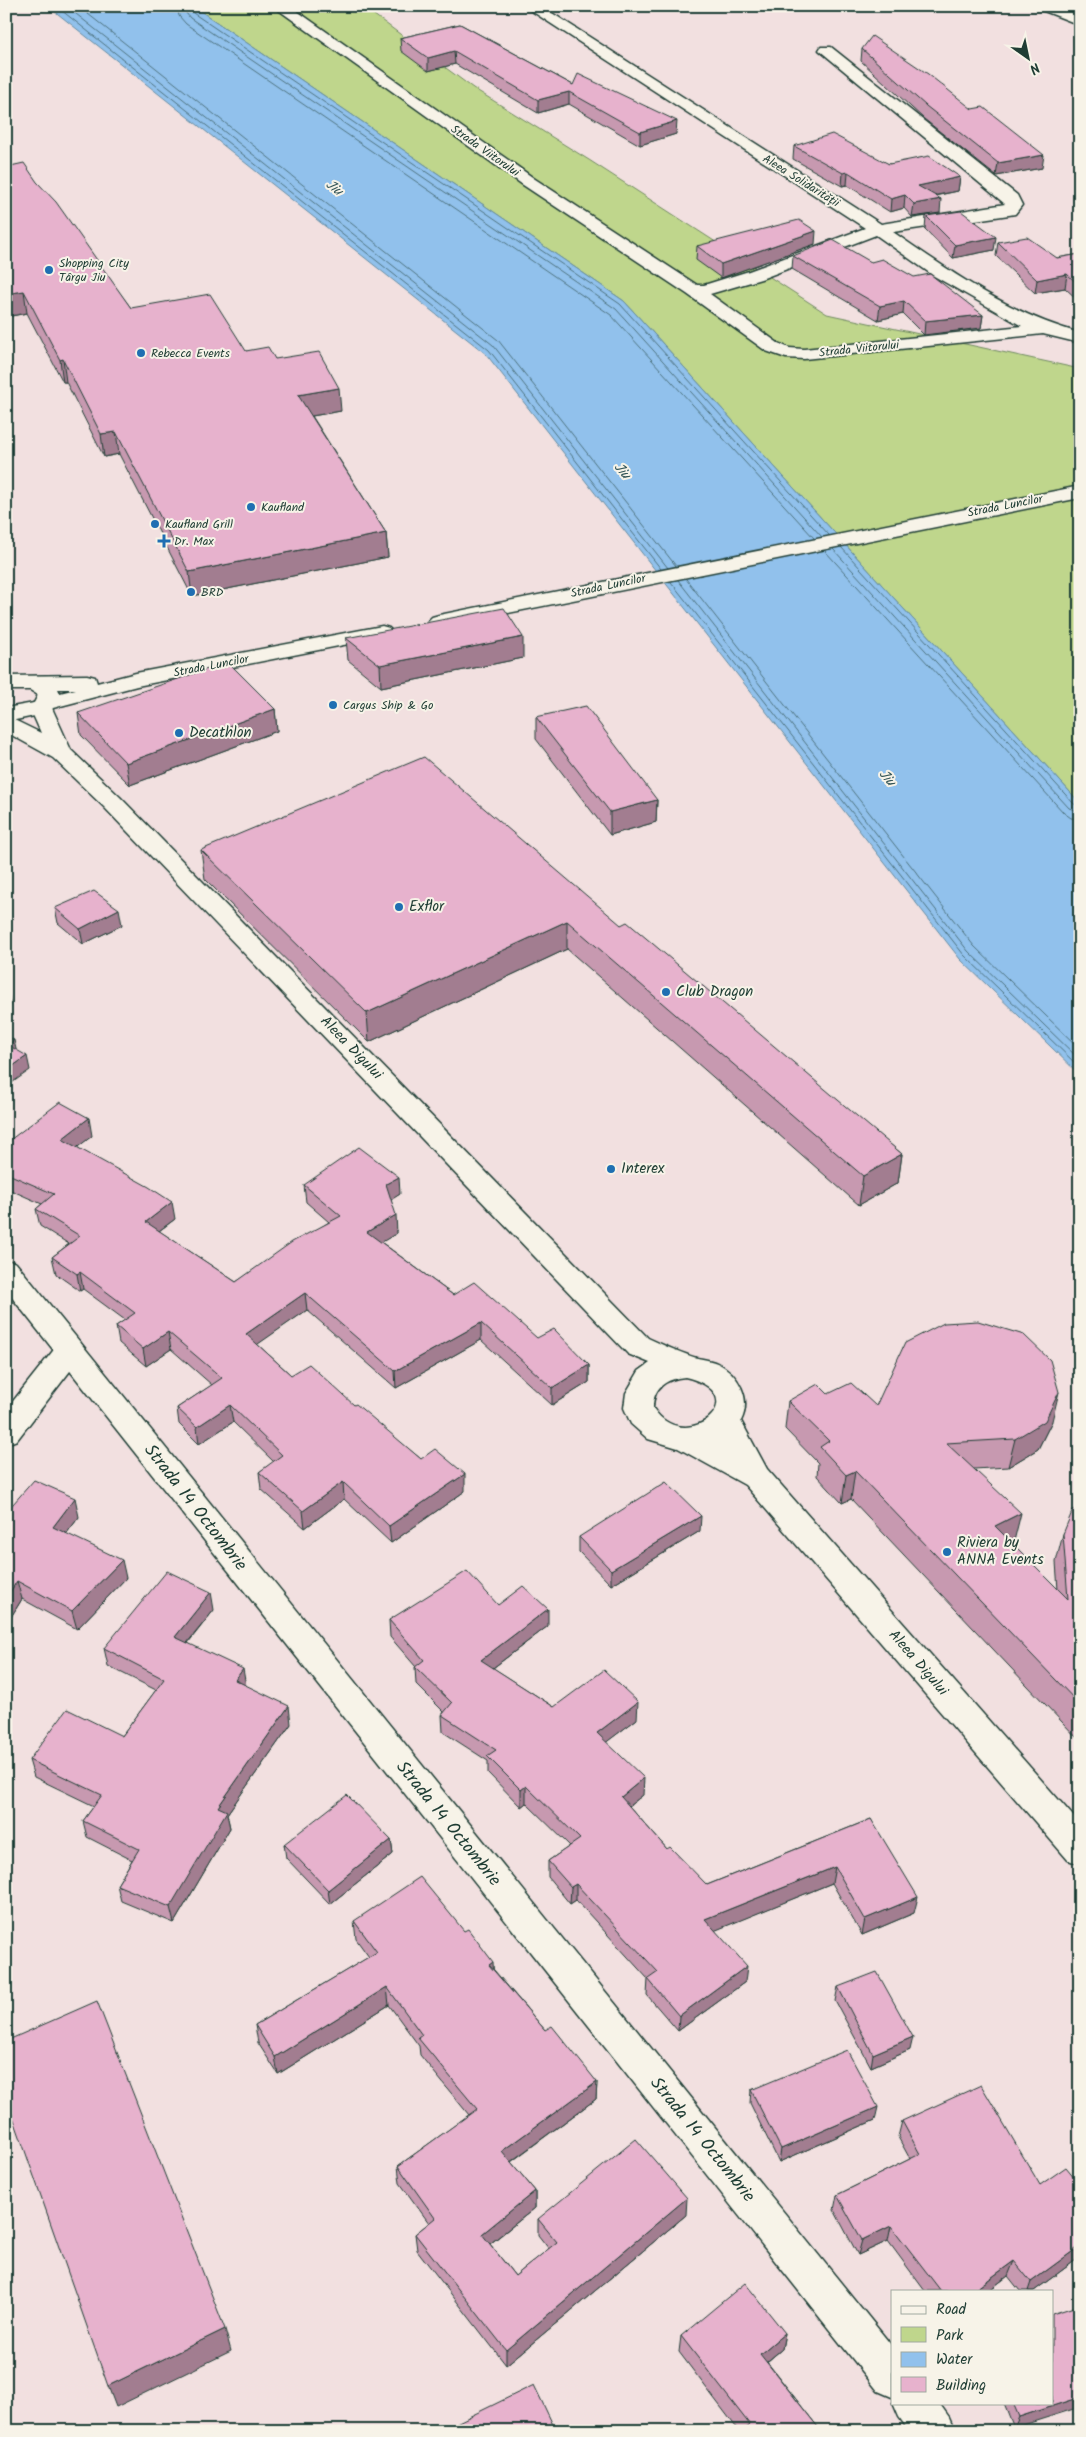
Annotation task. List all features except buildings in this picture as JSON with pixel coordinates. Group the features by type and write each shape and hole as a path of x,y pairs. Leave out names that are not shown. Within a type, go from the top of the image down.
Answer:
{"street":[{"name":"Strada Viitorului","path":"280,6 529,182 693,290 772,346 786,352 804,354 1044,329"},
{"name":"Aleea Solidarității","path":"531,6 878,229 948,277 1016,317 1044,329 1080,338"},
{"path":"1044,6 1080,21"},
{"path":"693,290 704,290 755,275 878,229 1009,210 1014,205 1011,199 826,50"},
{"name":"Strada Luncilor","path":"6,715 136,680 327,644 911,524 1080,492"},
{"name":"Strada Luncilor","path":"6,683 136,680"},
{"name":"Aleea Digului","path":"35,683 49,692 44,706 61,753"},
{"name":"Aleea Digului","path":"6,723 61,753 112,802 638,1346 685,1366"},
{"name":"Strada 14 Octombrie","path":"6,1270 891,2376"},
{"path":"638,1346 638,1400 644,1419 661,1433 685,1438 709,1434 726,1421 732,1403 726,1385 708,1372 685,1366 662,1370 644,1383 638,1400"},
{"path":"6,1432 70,1350"},
{"name":"Aleea Digului","path":"726,1421 756,1477 1080,1849"},
{"name":"Aleea Digului","path":"685,1438 756,1477"},
{"path":"914,2404 935,2431"}],"green space":[{"path":"193,6 362,6 473,88 589,160 827,314 1080,369 1080,803 624,301"}],"water":[{"name":"Jiu","path":"48,6 193,6 624,301 1080,803 1080,1075 960,959 486,354"}],"place":[{"name":"Shopping City Târgu Jiu","path":"49,270"},
{"name":"Rebecca Events","path":"141,353"},
{"name":"Kaufland","path":"251,507"},
{"name":"Kaufland Grill","path":"155,524"},
{"name":"Dr. Max","path":"164,541"},
{"name":"BRD","path":"191,592"},
{"name":"Cargus Ship & Go","path":"333,705"},
{"name":"Decathlon","path":"179,733"},
{"name":"Exflor","path":"399,907"},
{"name":"Club Dragon","path":"666,992"},
{"name":"Interex","path":"611,1169"},
{"name":"Riviera by ANNA Events","path":"947,1552"}]}
